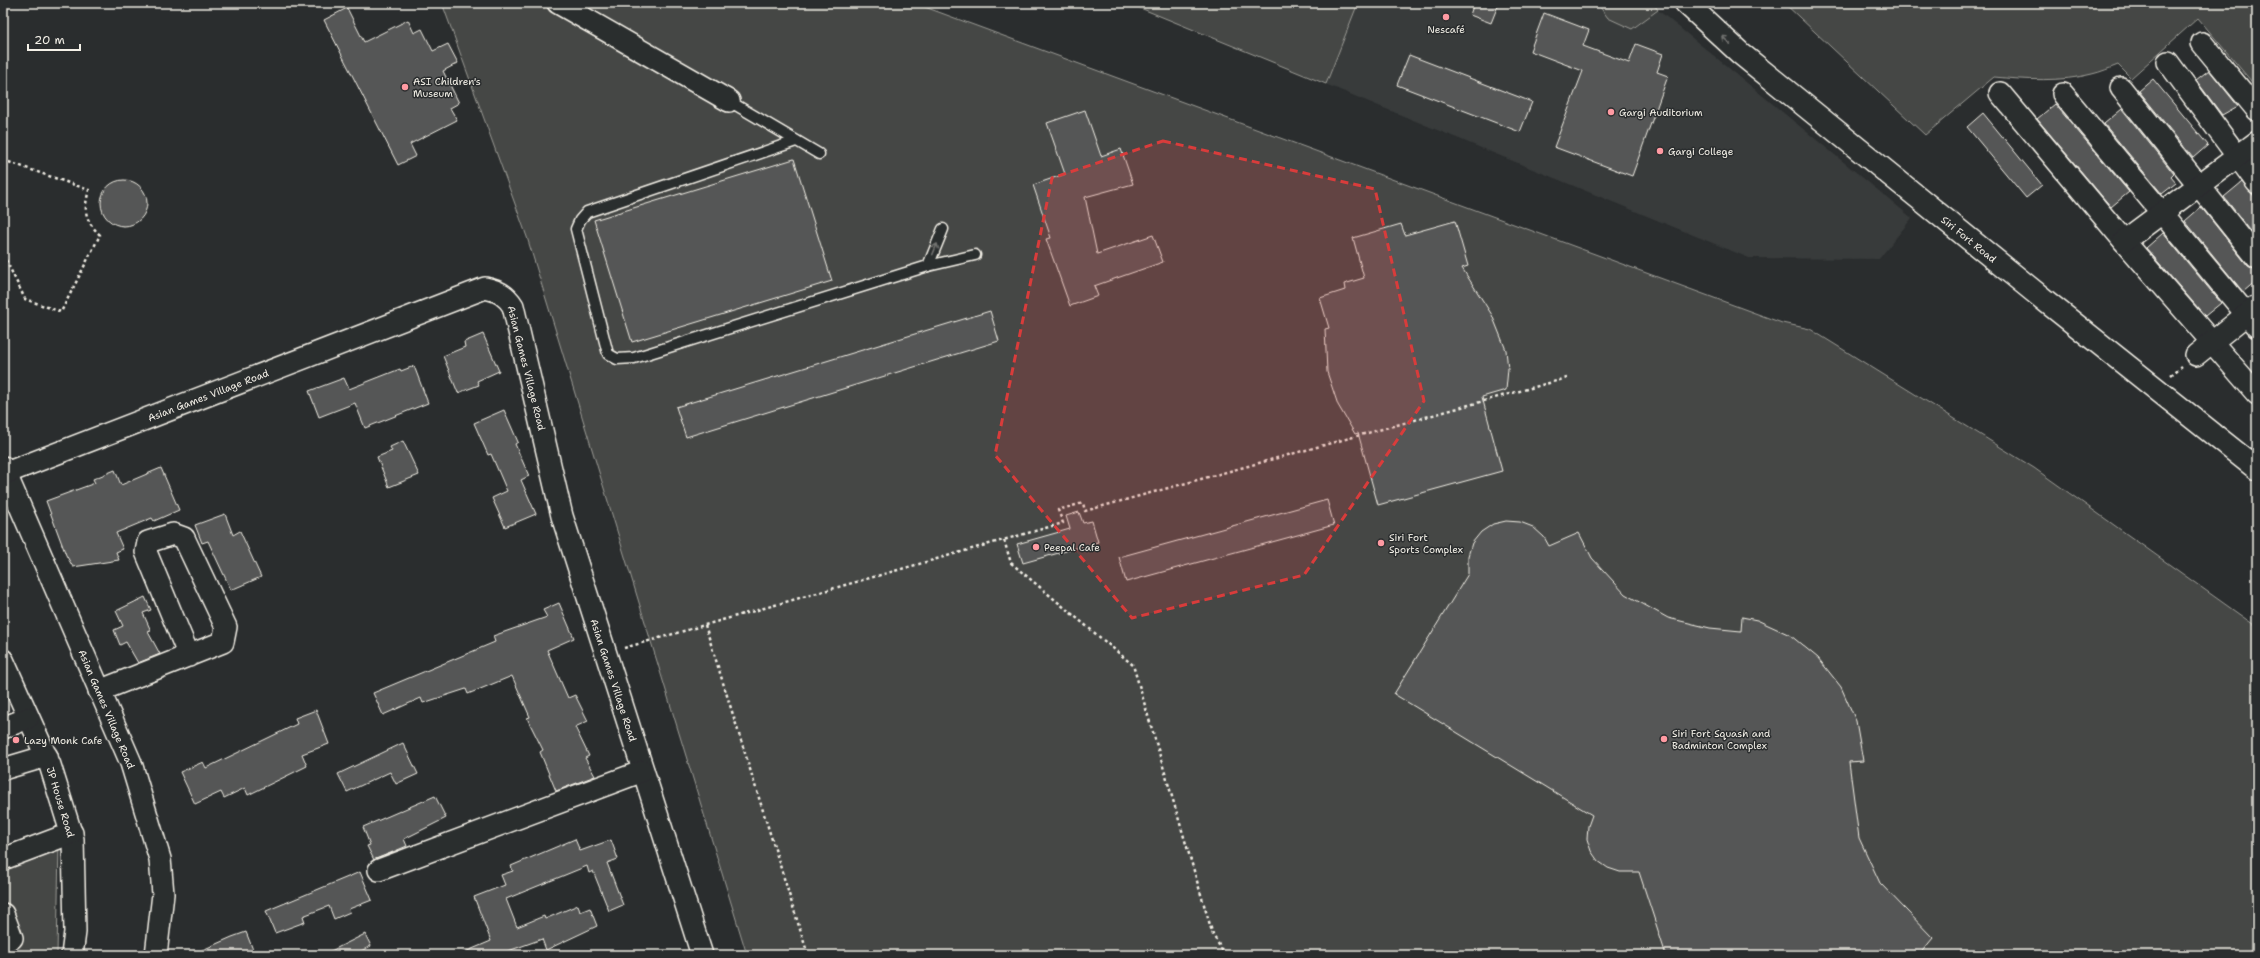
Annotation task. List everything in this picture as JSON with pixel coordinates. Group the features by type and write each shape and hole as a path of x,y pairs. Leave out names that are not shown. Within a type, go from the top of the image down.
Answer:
{"street":[{"path":"558,3 729,101"},
{"name":"Siri Fort Road","path":"1686,3 1740,53 2047,302 2257,469"},
{"name":"Siri Fort Road","path":"1707,3 1761,53 2257,452"},
{"path":"2202,43 2257,110"},
{"path":"2168,62 2257,183"},
{"path":"2121,88 2257,258"},
{"path":"2000,93 2124,241 2203,349 2257,394"},
{"path":"2063,94 2161,213 2253,316 2203,349"},
{"path":"2124,241 2257,142"},
{"name":"Asian Games Village Road","path":"156,955 163,894 160,859 131,763 4,470 485,288 498,290 507,297 513,306 562,516 702,955"},
{"path":"99,691 189,656 223,642 226,628 184,538 173,534 148,542 146,552 189,656"},
{"name":"JP House Road","path":"6,672 47,756 72,833 75,932 72,955"},
{"path":"3,728 28,718"},
{"path":"3,769 47,756"},
{"path":"379,870 643,771"},
{"path":"3,859 72,833"},
{"path":"3,914 12,938 3,941"}],"lane":[{"path":"729,101 819,154"},
{"path":"796,141 587,212 580,220 576,229 608,354 617,359 634,358 928,266 975,255"},
{"path":"928,266 943,229"}],"path":[{"path":"3,113 7,95"},
{"path":"3,160 89,190 86,206 87,219 100,235 61,312 25,299 3,254"},
{"path":"606,654 1063,523 1058,510 1083,503 1085,511 1567,378"},
{"path":"1004,540 1011,563 1133,665 1213,935 1225,955"},
{"path":"705,625 808,955"}],"highlighted area":[{"path":"1163,141 1375,189 1424,401 1304,575 1132,618 995,455 1052,178"}],"shaded area":[{"name":"Siri Fort Sports Complex","path":"442,3 914,3 1782,323 1810,329 2034,468 2257,627 2257,955 747,955 527,237"},
{"name":"Gargi College","path":"1128,3 1653,3 1658,10 1912,218 1879,259 1749,258"},
{"path":"1128,3 1358,3 1326,84"},
{"path":"1597,3 1653,3 1658,10 1632,29 1608,18"},
{"path":"1784,3 2257,3 2257,88 2198,18 2131,78 2118,65 2080,77 2031,79 1994,77 1925,135"},
{"path":"59,843 57,955 3,955 3,949 21,944 3,899 3,864"}],"building":[{"path":"1474,3 1499,3 1491,23 1470,15"},
{"name":"ASI Children's Museum","path":"347,8 364,42 408,20 414,33 422,29 433,51 448,44 458,63 443,71 459,103 450,108 457,120 410,144 416,156 398,165 324,20"},
{"name":"Gargi Auditorium","path":"1544,13 1589,30 1583,46 1629,63 1636,44 1663,54 1657,72 1668,76 1632,176 1554,147 1583,71 1530,51"},
{"path":"1409,55 1532,102 1520,132 1397,85"},
{"path":"2209,70 2238,106 2222,115 2196,80"},
{"path":"2153,79 2208,145 2193,158 2139,91"},
{"path":"2055,104 2129,192 2111,207 2037,119"},
{"path":"2122,109 2174,174 2171,177 2176,183 2162,194 2104,124"},
{"path":"1085,110 1101,156 1121,149 1133,184 1085,197 1097,254 1153,235 1163,262 1094,286 1098,296 1070,306 1046,239 1051,238 1033,185 1065,174 1047,123"},
{"path":"1983,113 2042,185 2026,198 1967,127"},
{"path":"794,159 832,281 632,342 594,220"},
{"path":"129,180 141,186 146,194 146,212 141,220 133,225 119,226 107,220 102,212 101,198 107,186 115,181"},
{"path":"2242,182 2257,200 2257,239 2224,197"},
{"path":"2201,207 2248,266 2257,270 2257,280 2243,292 2185,221"},
{"path":"1455,221 1468,266 1462,268 1492,315 1506,350 1508,369 1506,390 1482,397 1502,471 1378,505 1358,433 1355,434 1338,405 1327,372 1325,329 1329,328 1320,298 1345,290 1344,284 1364,278 1353,238 1401,224 1405,235"},
{"path":"2163,233 2221,303 2205,316 2146,248"},
{"path":"990,311 999,341 686,437 676,407"},
{"path":"483,334 499,371 477,381 479,385 458,393 443,356 465,347 464,342"},
{"path":"414,366 428,403 365,428 355,403 319,417 309,391 344,378 349,389 400,369 401,371"},
{"path":"504,410 518,442 515,444 529,476 521,480 536,514 505,527 492,498 507,491 491,454 488,455 474,423"},
{"path":"403,441 419,475 389,487 377,457 392,451 390,447"},
{"path":"161,468 179,510 154,521 152,518 116,533 123,549 116,552 119,560 73,567 66,555 46,501 95,483 93,479 115,470 121,485"},
{"path":"1327,500 1334,525 1126,582 1119,557"},
{"path":"1079,512 1083,523 1092,521 1098,542 1023,563 1017,544 1070,529 1066,516"},
{"path":"225,514 233,535 240,531 261,577 231,590 208,541 202,543 195,525"},
{"name":"Siri Fort Squash and Badminton Complex","path":"1506,521 1520,522 1533,527 1544,537 1549,546 1579,533 1592,558 1625,594 1668,618 1710,628 1741,631 1742,617 1757,620 1790,635 1818,658 1841,687 1856,721 1863,761 1849,762 1859,838 1880,883 1933,938 1919,955 1666,955 1639,872 1620,872 1608,868 1598,861 1591,851 1587,839 1588,826 1592,815 1394,694 1468,574 1468,556 1472,543 1481,532 1493,524"},
{"path":"145,597 151,610 143,613 151,631 148,632 160,654 138,663 126,642 120,645 114,630 123,626 116,611"},
{"path":"559,603 574,638 547,650 568,698 575,695 588,721 575,727 589,756 585,758 595,776 556,791 540,752 543,750 527,718 530,717 512,676 468,694 466,689 423,703 421,698 383,715 373,693 495,642 493,636 547,617 543,610"},
{"path":"316,710 329,744 302,754 307,766 248,795 245,788 224,798 221,792 195,804 180,772 203,762 206,768 297,724 295,718"},
{"path":"403,743 418,774 396,784 390,772 347,792 338,774"},
{"path":"435,796 446,818 404,839 407,846 374,860 367,846 370,845 363,827"},
{"path":"575,839 580,851 611,840 618,859 607,863 623,905 609,911 593,871 589,873 587,866 506,899 517,927 544,916 545,919 578,905 580,912 590,908 597,926 546,950 542,939 497,955 458,955 491,941 474,897 505,885 501,875 513,871 511,866"},
{"path":"360,872 372,900 349,909 350,912 334,919 329,906 303,916 305,922 275,933 266,911"},
{"path":"246,932 255,955 191,955 232,937"},
{"path":"365,934 371,946 353,955 323,955"}],"place":[{"name":"Nescafé","path":"1446,17"},
{"name":"ASI Children's Museum","path":"405,87"},
{"name":"Gargi Auditorium","path":"1611,112"},
{"name":"Gargi College","path":"1660,151"},
{"name":"Siri Fort Sports Complex","path":"1381,543"},
{"name":"Peepal Cafe","path":"1036,547"},
{"name":"Siri Fort Squash and Badminton Complex","path":"1664,739"},
{"name":"Lazy Monk Cafe","path":"16,740"}]}
